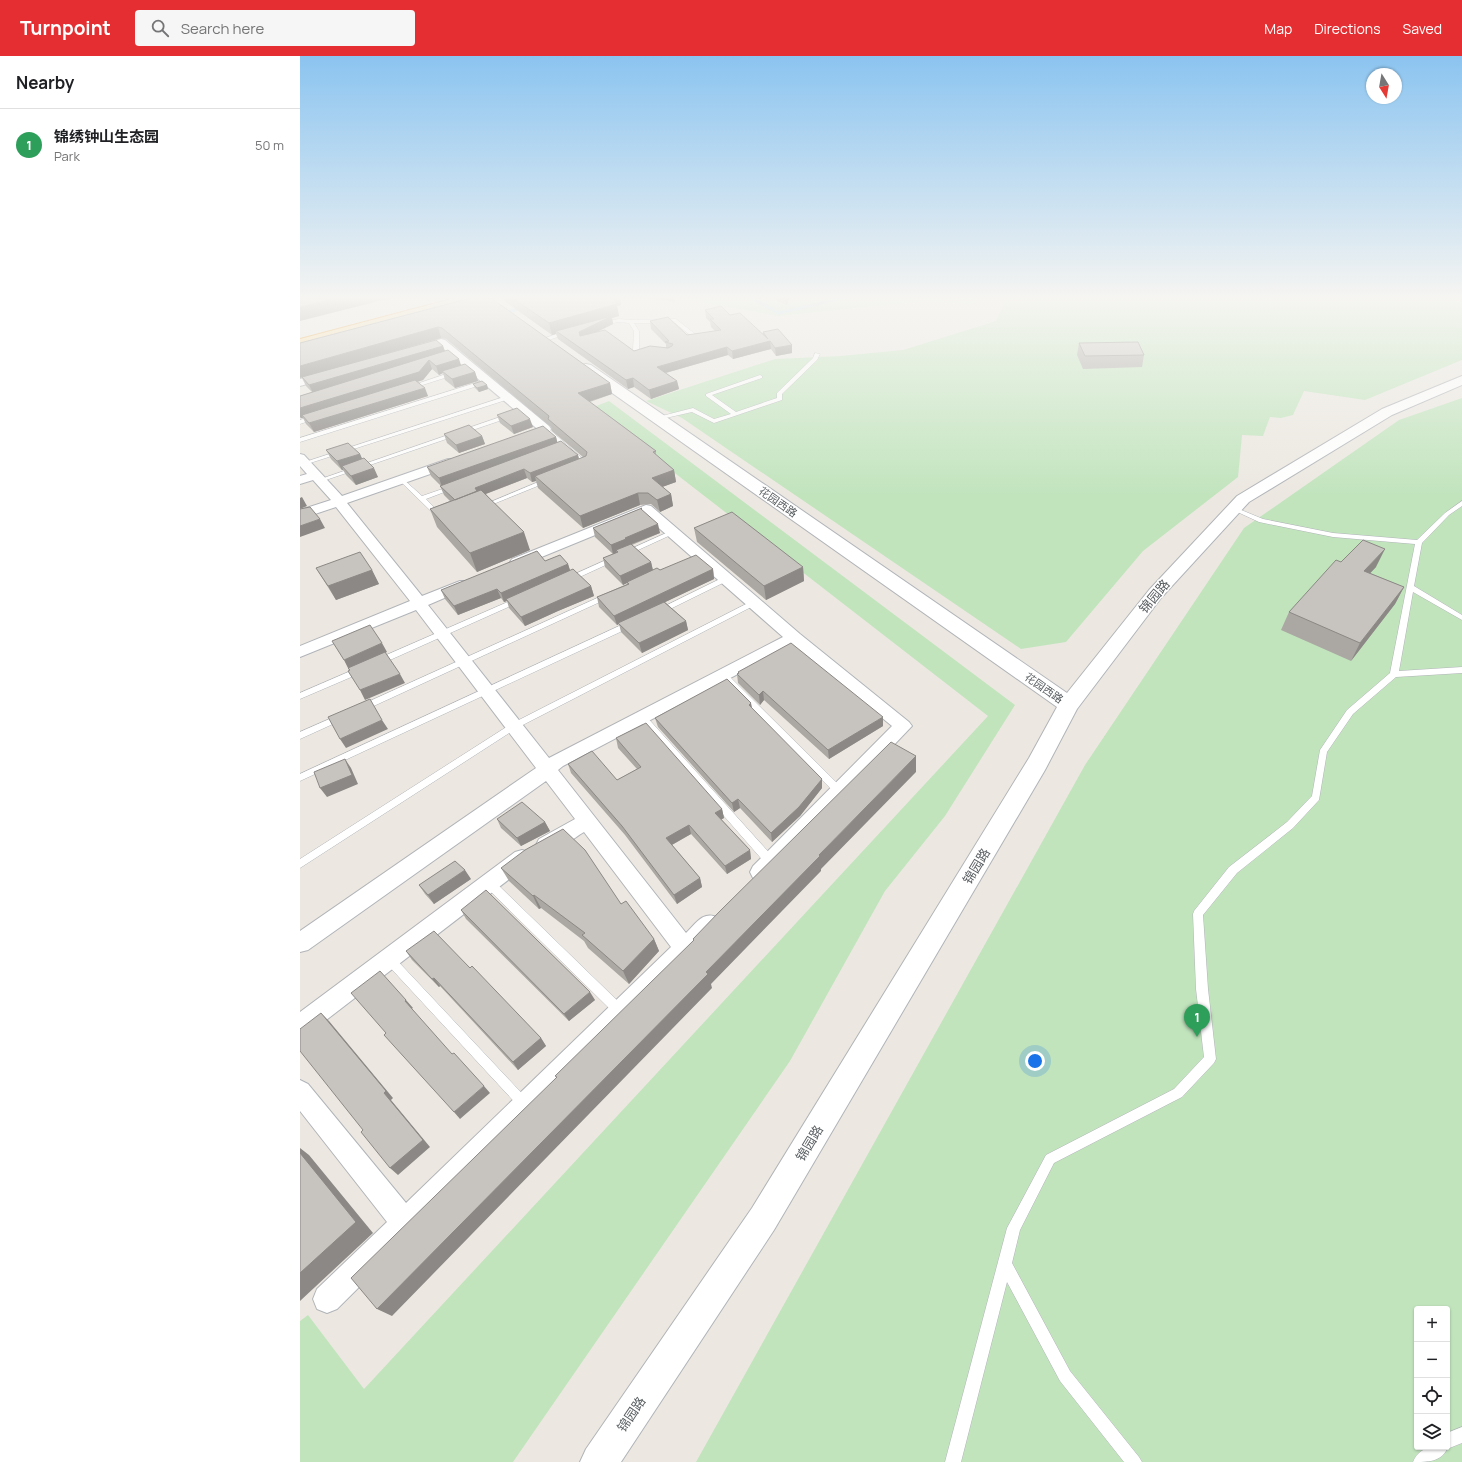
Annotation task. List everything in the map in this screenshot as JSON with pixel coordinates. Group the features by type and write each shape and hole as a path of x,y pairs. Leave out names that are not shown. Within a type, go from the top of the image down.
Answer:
{"street":[{"path":"465,364 545,429"},
{"name":"花园西路","path":"580,364 1068,705"},
{"path":"300,383 337,372"},
{"name":"锦园路","path":"599,1462 763,1219 1033,771 1068,705 1155,594 1244,499 1386,412 1462,380"},
{"path":"531,434 545,429"},
{"path":"300,515 466,457"},
{"path":"308,471 340,502 685,948"},
{"path":"500,570 646,509 673,532 696,557 727,579 794,638 903,726 749,883"},
{"path":"300,652 478,579"},
{"path":"300,943 557,761 794,638"},
{"path":"300,1026 523,857 587,822"},
{"path":"326,1299 526,1106 722,910"},
{"path":"300,1092 405,1223"}],"lane":[{"path":"656,418 693,410 714,421 780,399 779,394 810,364"},
{"path":"405,389 472,368"},
{"path":"735,414 708,395 760,377"},
{"path":"300,440 488,382"},
{"path":"308,471 508,398"},
{"path":"308,471 524,412"},
{"path":"300,422 322,415"},
{"path":"545,429 587,465 580,468"},
{"path":"557,448 565,446"},
{"path":"480,507 559,476"},
{"path":"402,480 444,521"},
{"path":"421,499 457,486"},
{"path":"1394,674 1419,542 1447,514 1462,503"},
{"path":"1234,509 1261,521 1333,535 1419,542"},
{"path":"558,583 673,532"},
{"path":"300,778 727,579"},
{"path":"1411,587 1462,618"},
{"path":"300,736 620,591"},
{"path":"300,696 529,596"},
{"path":"300,864 514,726 755,603"},
{"path":"953,1462 1014,1228 1050,1159 1178,1093 1210,1059 1202,989 1198,914 1233,870 1290,825 1316,797 1323,752 1350,712 1394,674 1462,670"},
{"path":"723,675 840,791"},
{"path":"642,717 770,861"},
{"path":"489,884 621,1012"},
{"path":"389,959 526,1106"},
{"path":"1004,1263 1065,1376 1134,1462"},
{"path":"1450,1440 1462,1435"},
{"path":"1420,1462 1436,1450"}],"green space":[{"path":"761,364 1453,364 1365,400 1304,391 1293,415 1281,418 1270,417 1263,436 1242,435 1238,477 1143,551 1066,642 1021,649 682,418 646,401"},
{"path":"1462,398 1462,1462 696,1462 1085,765 1244,528 1399,420"},
{"path":"609,401 1015,705 945,816 885,891 790,1061 513,1462 300,1462 300,1321 308,1315 364,1389 988,716 591,408"}],"building":[{"path":"300,364 308,364 300,366"},
{"path":"350,364 382,364 309,385 302,377"},
{"path":"404,364 426,364 419,372 300,408 300,396"},
{"path":"433,364 444,364 436,366"},
{"path":"465,364 475,372 452,379 442,371"},
{"path":"485,364 583,364 610,383 578,393 656,451 653,452 674,470 652,478 671,494 657,500 648,493 638,493 580,516 535,476 586,456 587,452 548,419 549,416"},
{"path":"603,364 669,364 657,367 677,381 649,390 633,378 626,380"},
{"path":"415,380 425,388 309,423 302,415"},
{"path":"482,381 487,385 477,388 473,384"},
{"path":"517,408 530,419 511,426 497,415"},
{"path":"469,425 482,436 456,445 444,434"},
{"path":"543,426 556,437 439,478 427,467"},
{"path":"561,441 578,455 530,473 524,469 475,488 477,491 455,500 440,486"},
{"path":"348,443 360,454 337,461 326,450"},
{"path":"364,458 374,468 351,476 342,466"},
{"path":"481,490 524,532 470,553 430,509"},
{"path":"310,507 320,519 300,526 300,509"},
{"path":"642,508 641,509 658,524 625,538 626,539 611,545 593,528"},
{"path":"732,512 803,567 764,586 694,528"},
{"path":"1363,540 1385,549 1364,571 1404,587 1360,643 1289,612 1336,560 1341,562"},
{"path":"631,544 651,562 620,576 603,558 618,552 616,550"},
{"path":"537,551 545,561 560,555 568,564 501,593 497,589 454,606 441,590"},
{"path":"360,552 372,570 328,586 316,568"},
{"path":"696,555 713,569 614,616 597,597 629,584 627,582 657,568 660,570"},
{"path":"573,569 591,586 521,617 506,599"},
{"path":"664,602 686,621 639,643 618,623"},
{"path":"370,625 382,643 344,660 332,641"},
{"path":"791,643 883,717 828,750 763,691 759,695 737,674 739,673 738,672"},
{"path":"385,652 400,674 360,690 348,671 350,670 348,668"},
{"path":"727,679 751,703 749,705 822,779 799,807 771,833 738,799 732,803 655,718"},
{"path":"370,699 382,720 340,739 328,717"},
{"path":"646,723 722,809 715,813 750,850 725,866 689,825 666,838 700,878 674,895 622,826 568,764 592,751 617,780 641,767 616,738"},
{"path":"891,742 916,756 706,972 708,974 377,1309 351,1278 557,1077 555,1076 694,940 693,939 720,911"},
{"path":"345,759 352,775 320,788 314,772"},
{"path":"522,802 545,822 517,838 497,819"},
{"path":"563,829 585,850 621,904 626,901 654,939 623,971 582,935 585,933 534,895 533,896 501,868 525,850"},
{"path":"455,861 465,870 428,895 419,885"},
{"path":"486,890 590,992 564,1014 461,910"},
{"path":"434,931 470,968 472,966 541,1038 513,1062 434,978 432,979 406,951"},
{"path":"380,971 452,1054 454,1053 484,1086 454,1112 384,1035 386,1033 351,993"},
{"path":"321,1013 386,1091 384,1093 423,1140 390,1168 361,1132 363,1130 300,1051 300,1029"},
{"path":"300,1153 356,1222 300,1273"}],"place":[{"name":"锦绣钟山生态园","path":"1197,1037"}]}
